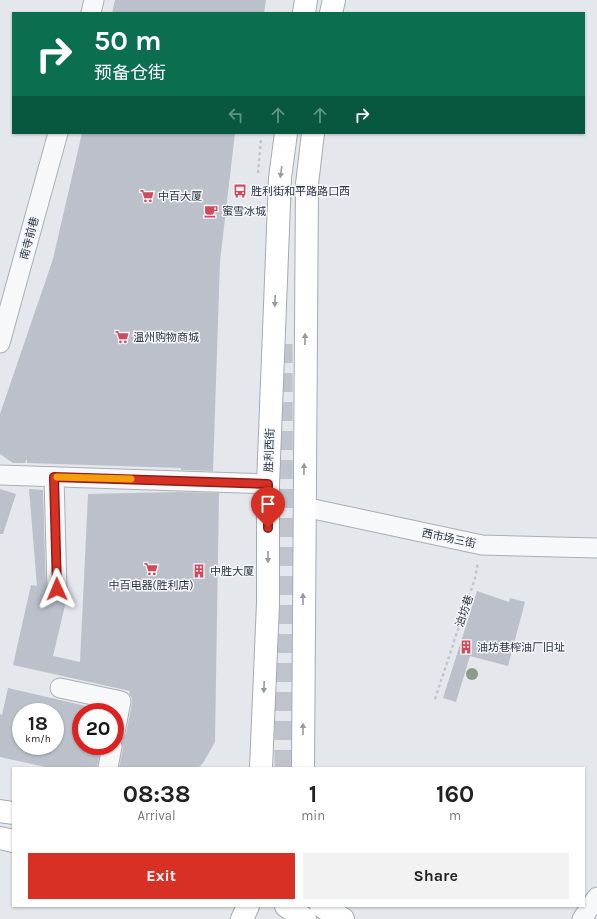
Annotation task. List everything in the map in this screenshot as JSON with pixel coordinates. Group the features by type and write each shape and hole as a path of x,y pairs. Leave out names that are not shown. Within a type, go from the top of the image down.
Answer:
{"main road":[{"path":"304,12 306,0"},
{"path":"331,12 334,0"},
{"name":"胜利西街","path":"261,767 268,602 268,484 280,178 286,134"},
{"path":"303,767 307,184 313,134"},
{"path":"0,810 12,813"},
{"path":"0,838 12,841"},
{"path":"242,919 248,907"},
{"path":"281,919 287,907"},
{"path":"288,907 305,919"},
{"path":"323,907 343,919"}],"street":[{"path":"91,12 94,0"},
{"name":"南寺前巷","path":"0,343 58,134"},
{"path":"0,475 268,484"},
{"path":"54,477 57,589"},
{"name":"西市场三街","path":"304,507 482,545 597,548"},
{"path":"60,688 121,701 121,703"},
{"path":"108,767 110,755"},
{"path":"582,919 597,897"}],"path":[{"path":"258,173 261,138"},
{"name":"油坊巷","path":"435,699 475,578 482,545"}],"building":[{"path":"115,0 266,0 264,12 112,12"},
{"name":"温州购物商城","path":"82,134 235,134 220,261 213,471 181,470 181,468 27,463 27,459 25,463 13,463 0,454 0,414 53,259"},
{"path":"0,489 16,494 3,534 0,534"},
{"path":"29,489 43,490 47,594 52,599 58,600 63,598 68,593 53,656 80,662 88,494 177,492 219,493 215,742 203,763 199,767 119,767 122,755 124,755 124,737 126,734 132,703 132,698 129,694 130,691 13,665 31,585 37,586"},
{"path":"477,591 509,602 510,598 525,602 508,666 470,656 456,702 443,698"},
{"path":"8,688 73,703 72,755 99,755 97,767 45,767 0,757 0,714 2,715"}],"tunnel":[{"path":"283,344 284,767"}],"slow traffic":[{"path":"57,477 131,479"}],"place":[{"name":"胜利街和平路路口西","path":"240,191"},
{"name":"中百大厦","path":"147,196"},
{"name":"蜜雪冰城","path":"211,211"},
{"name":"温州购物商城","path":"122,337"},
{"name":"中百电器(胜利店)","path":"151,569"},
{"name":"中胜大厦","path":"199,571"},
{"name":"油坊巷榨油厂旧址","path":"466,647"}],"route":[{"path":"57,589 54,477 268,484 268,528"}]}
